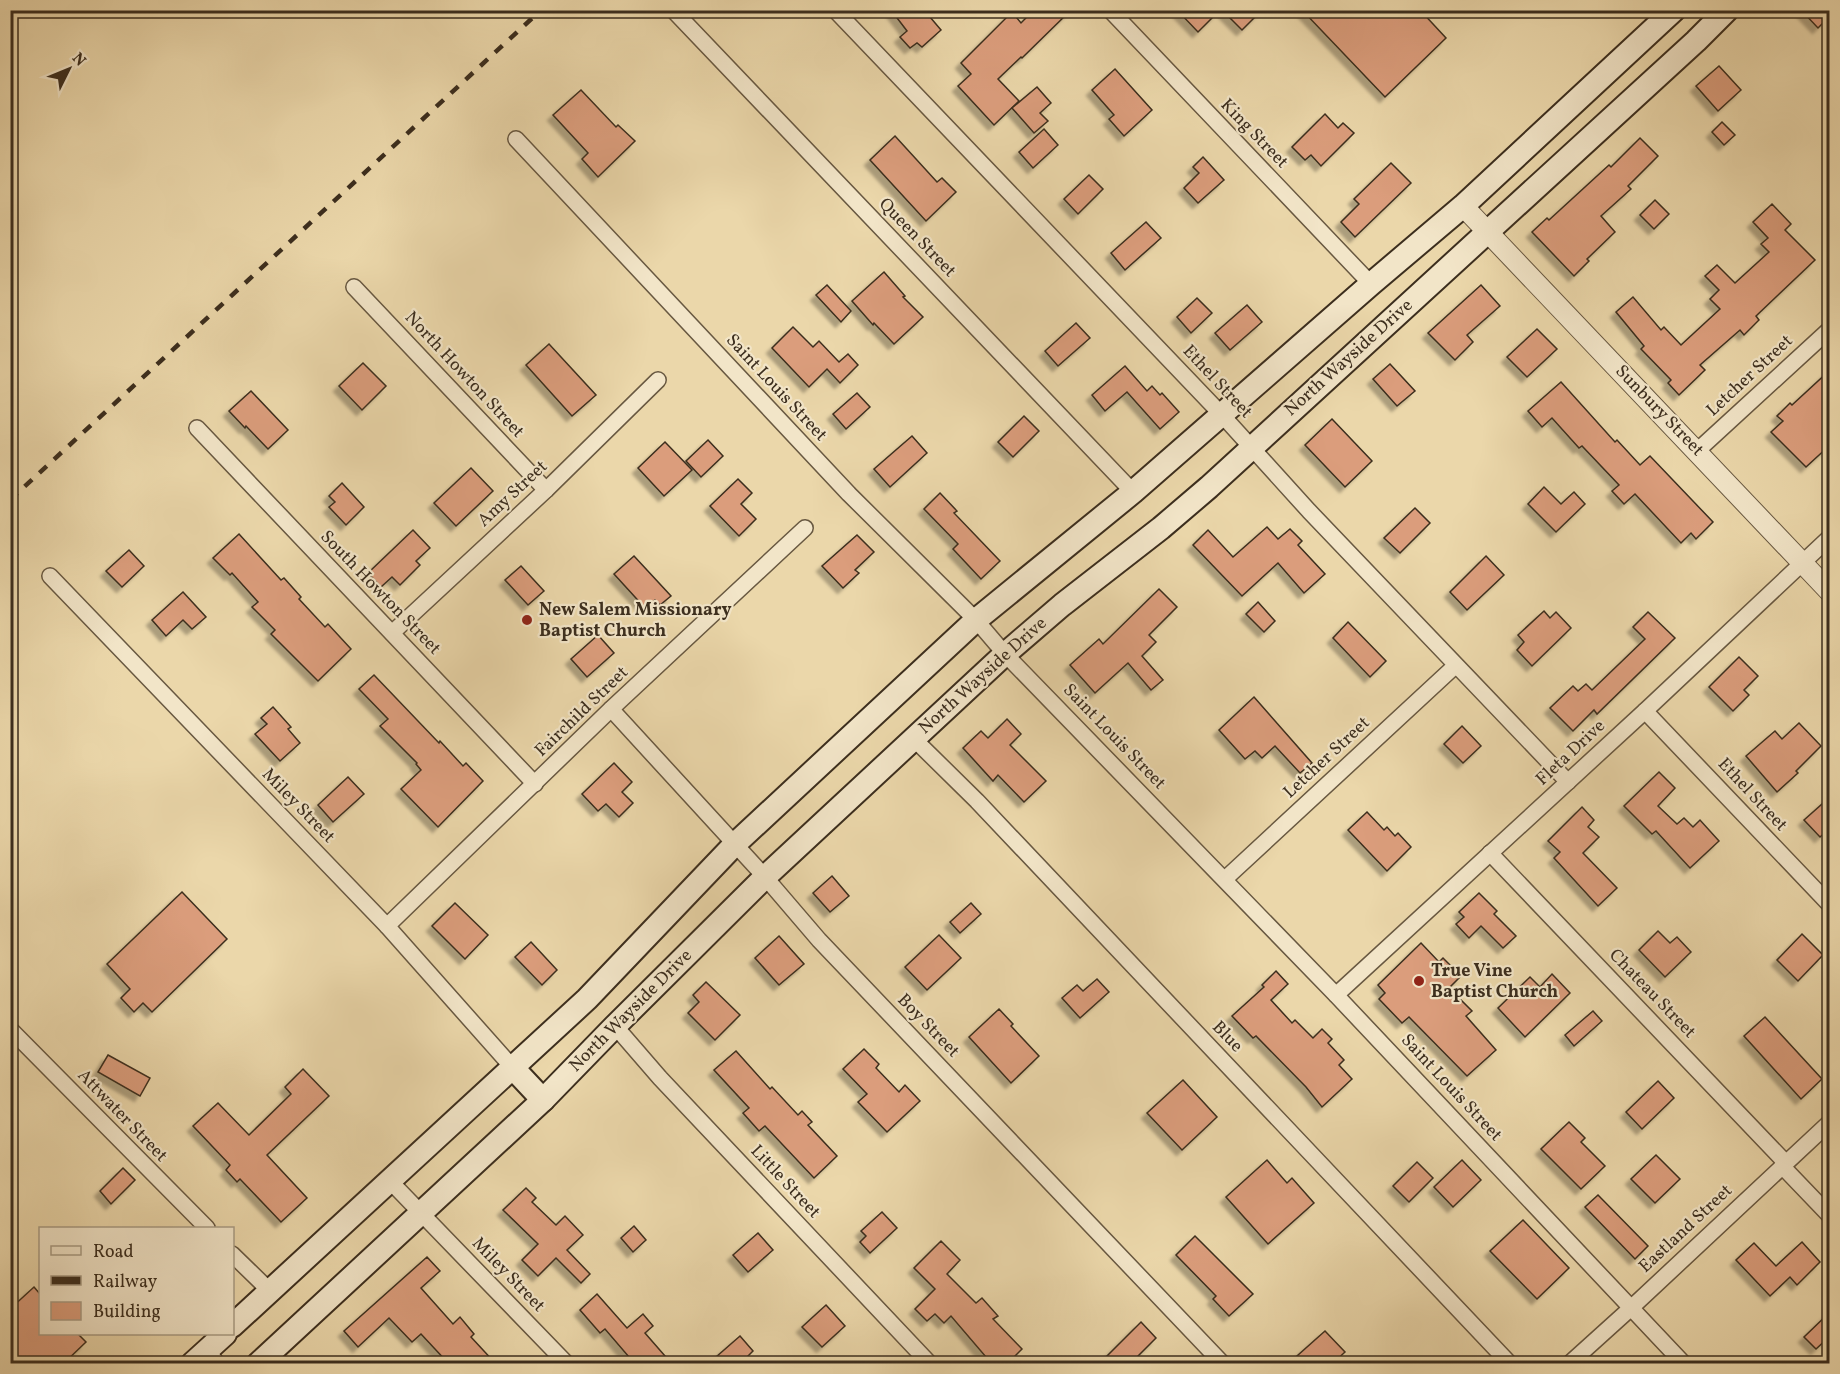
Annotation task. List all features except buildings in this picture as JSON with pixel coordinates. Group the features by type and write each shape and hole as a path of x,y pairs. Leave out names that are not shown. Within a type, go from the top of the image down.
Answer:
{"main road":[{"path":"234,1324 587,999 735,844 976,620 1133,492 1463,206 1674,10"},
{"name":"North Wayside Drive","path":"258,1364 543,1100 765,877 1005,654 1062,605 1161,528 1252,447 1727,10"},
{"path":"513,1068 543,1100"},
{"path":"206,1359 224,1335"}],"street":[{"name":"Queen Street","path":"673,10 1133,492"},
{"name":"Ethel Street","path":"835,10 1222,415 1455,666 1568,782"},
{"name":"King Street","path":"1110,10 1371,284"},
{"name":"Saint Louis Street","path":"516,139 849,494 976,620 1005,654 1225,879 1684,1364"},
{"name":"Sunbury Street","path":"1463,206 1830,592"},
{"name":"North Howton Street","path":"354,287 546,490"},
{"name":"Letcher Street","path":"1697,451 1830,329"},
{"name":"Amy Street","path":"392,633 546,490 658,380"},
{"name":"South Howton Street","path":"197,428 535,784"},
{"name":"Fairchild Street","path":"387,926 611,709 805,528"},
{"name":"Fleta Drive","path":"1336,995 1645,711 1830,537"},
{"name":"Miley Street","path":"50,576 387,926 513,1068"},
{"name":"Letcher Street","path":"1225,879 1455,666"},
{"name":"Boy Street","path":"611,709 765,877 819,940 1223,1364"},
{"name":"Ethel Street","path":"1645,711 1830,905"},
{"name":"Blue","path":"914,739 977,801 1510,1364"},
{"name":"Chateau Street","path":"1490,853 1830,1216"},
{"name":"Little Street","path":"615,1026 668,1087 930,1364"},
{"name":"Attwater Street","path":"10,1029 206,1227"},
{"name":"Eastland Street","path":"1569,1364 1830,1122"},
{"name":"Miley Street","path":"390,1181 567,1364"},
{"path":"234,1256 270,1291"}],"railway":[{"path":"10,500 541,10"}],"place":[{"name":"New Salem Missionary Baptist Church","path":"527,620"},
{"name":"True Vine Baptist Church","path":"1419,981"}]}
